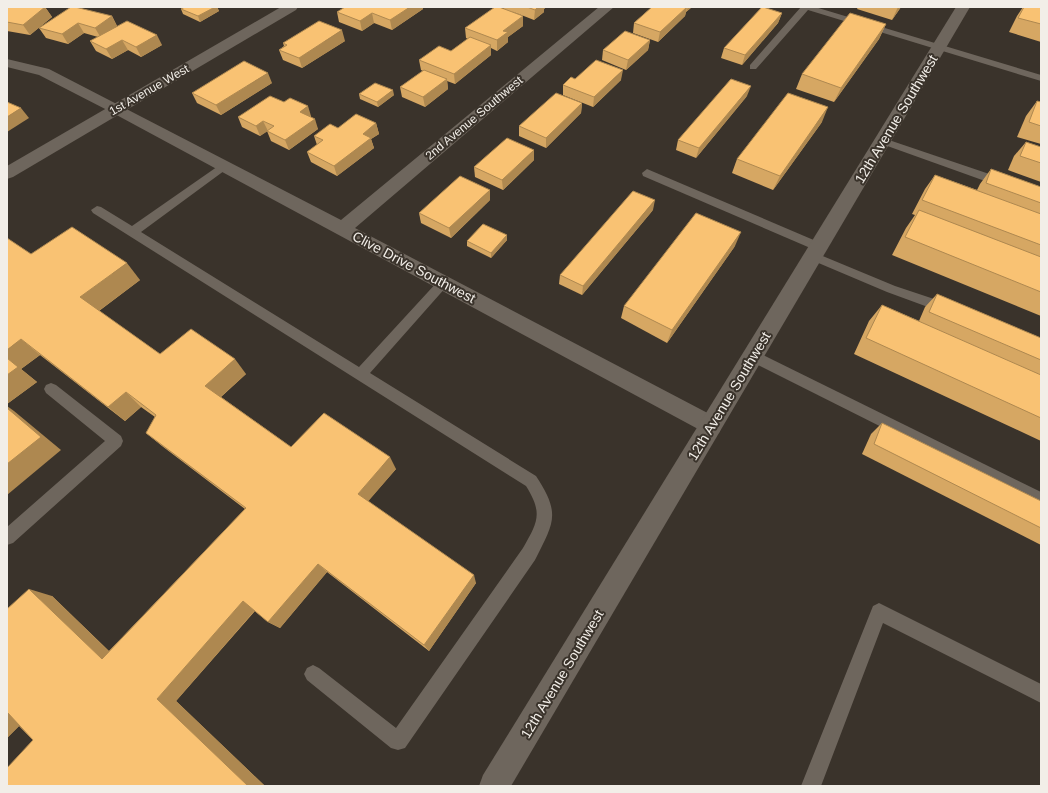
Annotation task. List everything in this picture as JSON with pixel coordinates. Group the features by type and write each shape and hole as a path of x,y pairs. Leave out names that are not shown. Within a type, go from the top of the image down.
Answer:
{"street":[{"name":"1st Avenue West","path":"7,173 291,7"},
{"name":"2nd Avenue Southwest","path":"342,229 607,7"},
{"name":"12th Avenue Southwest","path":"494,786 963,7"},
{"name":"Clive Drive Southwest","path":"7,62 44,72 117,109 711,426"}],"lane":[{"path":"753,67 806,7 1041,78"},
{"path":"882,141 1011,186"},
{"path":"132,232 224,166"},
{"path":"647,173 891,288 955,312"},
{"path":"97,210 531,480 543,500 544,526 529,554 398,740 313,674"},
{"path":"361,374 443,283"},
{"path":"753,356 1041,500"},
{"path":"7,537 116,441 51,389"},
{"path":"811,786 879,612 1041,694"}],"building":[{"path":"7,7 45,7 23,25 7,22"},
{"path":"71,7 112,16 95,28 78,23 62,34 39,28"},
{"path":"185,7 215,7 198,16 181,9"},
{"path":"345,7 410,7 390,20 372,13 360,21 337,12"},
{"path":"495,7 499,7 523,16 503,31 508,32 497,40 465,28"},
{"path":"527,7 538,7 535,10"},
{"path":"652,7 687,7 660,32 634,23"},
{"path":"762,7 782,13 745,55 724,48"},
{"path":"1024,7 1041,7 1041,24 1018,18"},
{"path":"850,13 886,24 841,88 802,74"},
{"path":"127,21 157,35 136,47 122,40 106,49 90,41"},
{"path":"319,21 342,30 299,58 279,50 287,45 283,43"},
{"path":"625,31 650,40 628,60 603,50"},
{"path":"470,37 491,45 454,74 419,60 439,46 451,51"},
{"path":"596,60 623,70 594,97 563,85 571,77 575,79"},
{"path":"244,61 268,73 216,105 192,93"},
{"path":"424,70 447,79 423,97 400,87"},
{"path":"731,79 751,86 699,148 678,140"},
{"path":"375,83 393,90 377,102 359,94"},
{"path":"556,93 582,103 546,138 519,126"},
{"path":"788,93 828,107 780,176 737,159"},
{"path":"270,96 284,102 290,98 308,106 300,112 315,119 285,140 267,131 274,126 263,121 256,126 238,117"},
{"path":"1037,101 1041,102 1041,126 1029,122"},
{"path":"7,102 21,108 7,117"},
{"path":"356,114 376,123 363,134 371,138 334,166 307,152 323,140 314,136 330,124 338,128"},
{"path":"507,138 534,150 502,180 474,167"},
{"path":"1026,142 1041,147 1041,163 1020,156"},
{"path":"991,169 1041,187 1041,203 986,183"},
{"path":"935,175 1041,214 1041,245 922,200"},
{"path":"460,176 490,190 449,228 419,213"},
{"path":"633,191 655,200 583,286 560,275"},
{"path":"919,210 1041,257 1041,292 905,237"},
{"path":"696,213 741,232 672,330 624,306"},
{"path":"483,224 507,235 491,253 467,241"},
{"path":"72,227 127,263 80,297 160,354 191,329 235,359 205,386 291,447 324,413 390,457 358,494 474,575 424,645 318,564 268,622 243,601 157,699 248,786 7,786 7,768 33,740 7,712 7,609 29,589 102,659 246,508 146,433 156,415 126,392 108,407 21,339 7,350 7,238 31,254"},
{"path":"937,294 1041,338 1041,360 929,312"},
{"path":"882,305 1041,375 1041,418 866,338"},
{"path":"7,358 18,367 7,375"},
{"path":"7,408 41,437 7,464"},
{"path":"882,423 1041,501 1041,528 874,444"}]}
